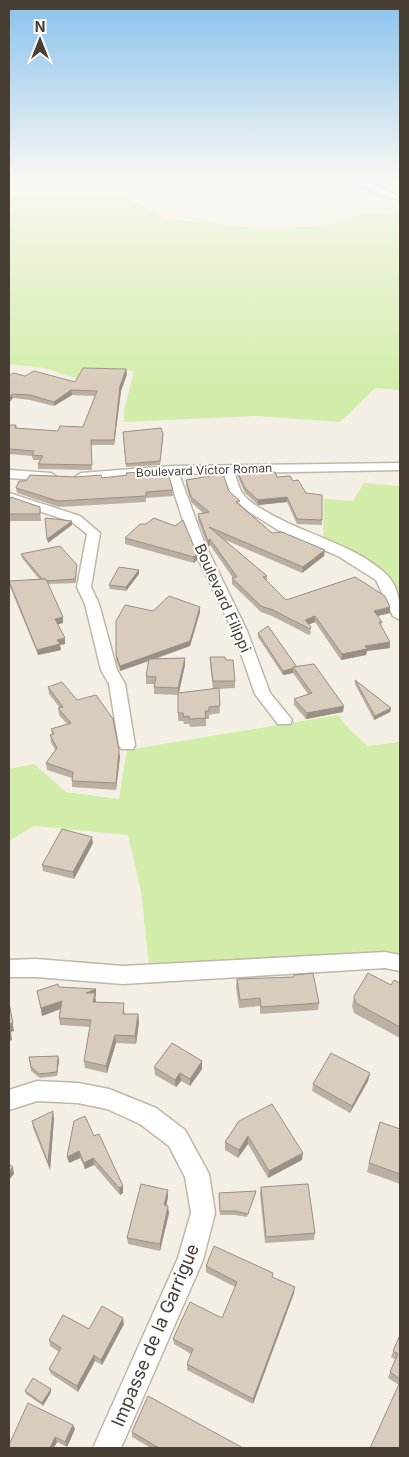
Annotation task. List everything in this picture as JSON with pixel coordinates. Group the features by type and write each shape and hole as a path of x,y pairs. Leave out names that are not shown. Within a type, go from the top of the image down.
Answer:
{"street":[{"name":"Boulevard Victor Roman","path":"9,474 75,478 172,470 400,466"},
{"path":"228,469 237,496 253,509 283,526 350,557 382,578 400,616"},
{"name":"Boulevard Filippi","path":"172,470 197,542 240,631 263,694 284,720"},
{"path":"9,497 76,519 87,525 94,533 84,587 92,604 109,670 117,684 127,745"},
{"path":"9,969 36,968 124,975 385,960 400,962"},
{"name":"Impasse de la Garrigue","path":"9,1100 37,1091 78,1093 109,1099 148,1116 177,1138 197,1174 203,1213 190,1260 107,1448"}],"green space":[{"path":"9,249 400,249 400,390 375,388 340,422 257,416 124,422 124,410 134,371 82,368 78,379 44,368 9,364"},
{"path":"364,483 400,486 400,604 388,579 323,540 324,499 353,501"},
{"path":"338,715 350,730 368,746 400,742 400,956 149,965 141,891 128,835 34,826 9,841 9,769 34,764 66,792 119,799 127,750"}],"building":[{"path":"83,368 126,369 120,386 114,440 91,440 92,465 38,464 43,456 32,455 34,451 9,449 9,425 16,425 15,428 58,431 60,426 83,427 97,391 71,390 54,402 30,395 12,394 9,398 9,376 13,373 25,376 34,371 75,382"},
{"path":"161,428 163,434 160,461 126,464 123,432"},
{"path":"167,470 173,490 146,492 146,496 58,501 16,488 19,481 26,481 30,475 75,477 101,475 102,478 127,475 126,473"},
{"path":"237,471 275,472 277,477 290,476 293,481 298,480 306,493 322,495 322,520 297,519 287,497 258,500 245,488"},
{"path":"223,474 229,491 240,501 236,502 272,533 282,532 325,550 303,567 209,527 267,576 263,577 286,600 355,577 385,596 390,607 374,611 382,622 379,622 390,642 365,646 367,649 342,654 315,616 305,620 311,627 310,629 261,606 232,578 237,577 210,539 208,541 198,514 209,512 191,497 186,480"},
{"path":"11,497 40,507 40,514 9,514 9,501"},
{"path":"45,518 72,521 47,539"},
{"path":"154,518 175,526 183,520 197,554 194,557 125,538 140,524 146,524"},
{"path":"60,546 77,565 75,579 46,581 46,579 42,579 21,554"},
{"path":"119,567 139,570 126,587 109,585"},
{"path":"46,579 63,617 55,619 65,638 57,640 60,644 37,650 9,581"},
{"path":"169,596 200,607 190,641 120,666 116,655 116,621 125,605 153,611"},
{"path":"268,626 297,667 283,671 258,633"},
{"path":"210,657 225,657 226,660 233,660 235,681 213,681"},
{"path":"185,658 178,688 154,687 156,677 146,676 149,659"},
{"path":"314,664 344,706 307,713 294,699 312,693 293,667"},
{"path":"355,680 391,708 375,716"},
{"path":"62,682 77,700 96,695 113,719 119,750 116,783 72,781 73,772 46,763 57,748 50,735 54,734 51,729 71,723 58,708 63,707 48,687"},
{"path":"219,688 220,706 209,707 209,711 205,711 206,718 189,719 189,716 184,717 183,713 178,713 178,693"},
{"path":"62,829 92,837 73,872 42,865"},
{"path":"313,973 319,1003 261,1007 260,998 240,1000 237,979 294,977 294,975"},
{"path":"368,973 391,985 394,980 400,983 400,1027 356,1003 354,996"},
{"path":"58,984 59,987 96,989 86,993 95,993 93,1002 124,1003 123,1014 138,1014 135,1036 115,1035 106,1066 84,1061 91,1020 59,1018 62,1001 41,1008 37,991"},
{"path":"9,1003 13,1023 9,1024"},
{"path":"172,1043 202,1061 190,1079 180,1073 175,1080 154,1067"},
{"path":"331,1053 370,1073 352,1106 313,1084"},
{"path":"58,1056 57,1072 39,1074 31,1067 29,1057"},
{"path":"272,1104 303,1153 269,1171 248,1136 239,1150 225,1142 239,1121"},
{"path":"53,1111 48,1163 32,1121"},
{"path":"85,1116 94,1136 99,1134 123,1186 119,1188 93,1158 84,1163 79,1151 67,1157 74,1121"},
{"path":"380,1122 400,1129 400,1174 369,1163"},
{"path":"9,1164 13,1167 9,1172"},
{"path":"141,1184 168,1190 164,1205 168,1206 160,1244 127,1238"},
{"path":"308,1184 315,1233 266,1237 261,1187"},
{"path":"256,1191 248,1214 235,1211 220,1211 219,1193"},
{"path":"214,1246 273,1273 272,1277 295,1287 253,1399 187,1364 193,1349 173,1339 190,1302 222,1318 237,1282 206,1266"},
{"path":"102,1306 123,1318 101,1360 94,1355 77,1386 49,1369 61,1348 49,1340 63,1315 89,1329"},
{"path":"400,1335 400,1379 390,1372 398,1354 393,1351"},
{"path":"33,1378 51,1389 42,1403 25,1391"},
{"path":"400,1382 400,1448 370,1448"},
{"path":"148,1396 243,1448 159,1448 132,1432"},
{"path":"28,1403 73,1425 65,1442 55,1437 50,1448 9,1448"}]}
